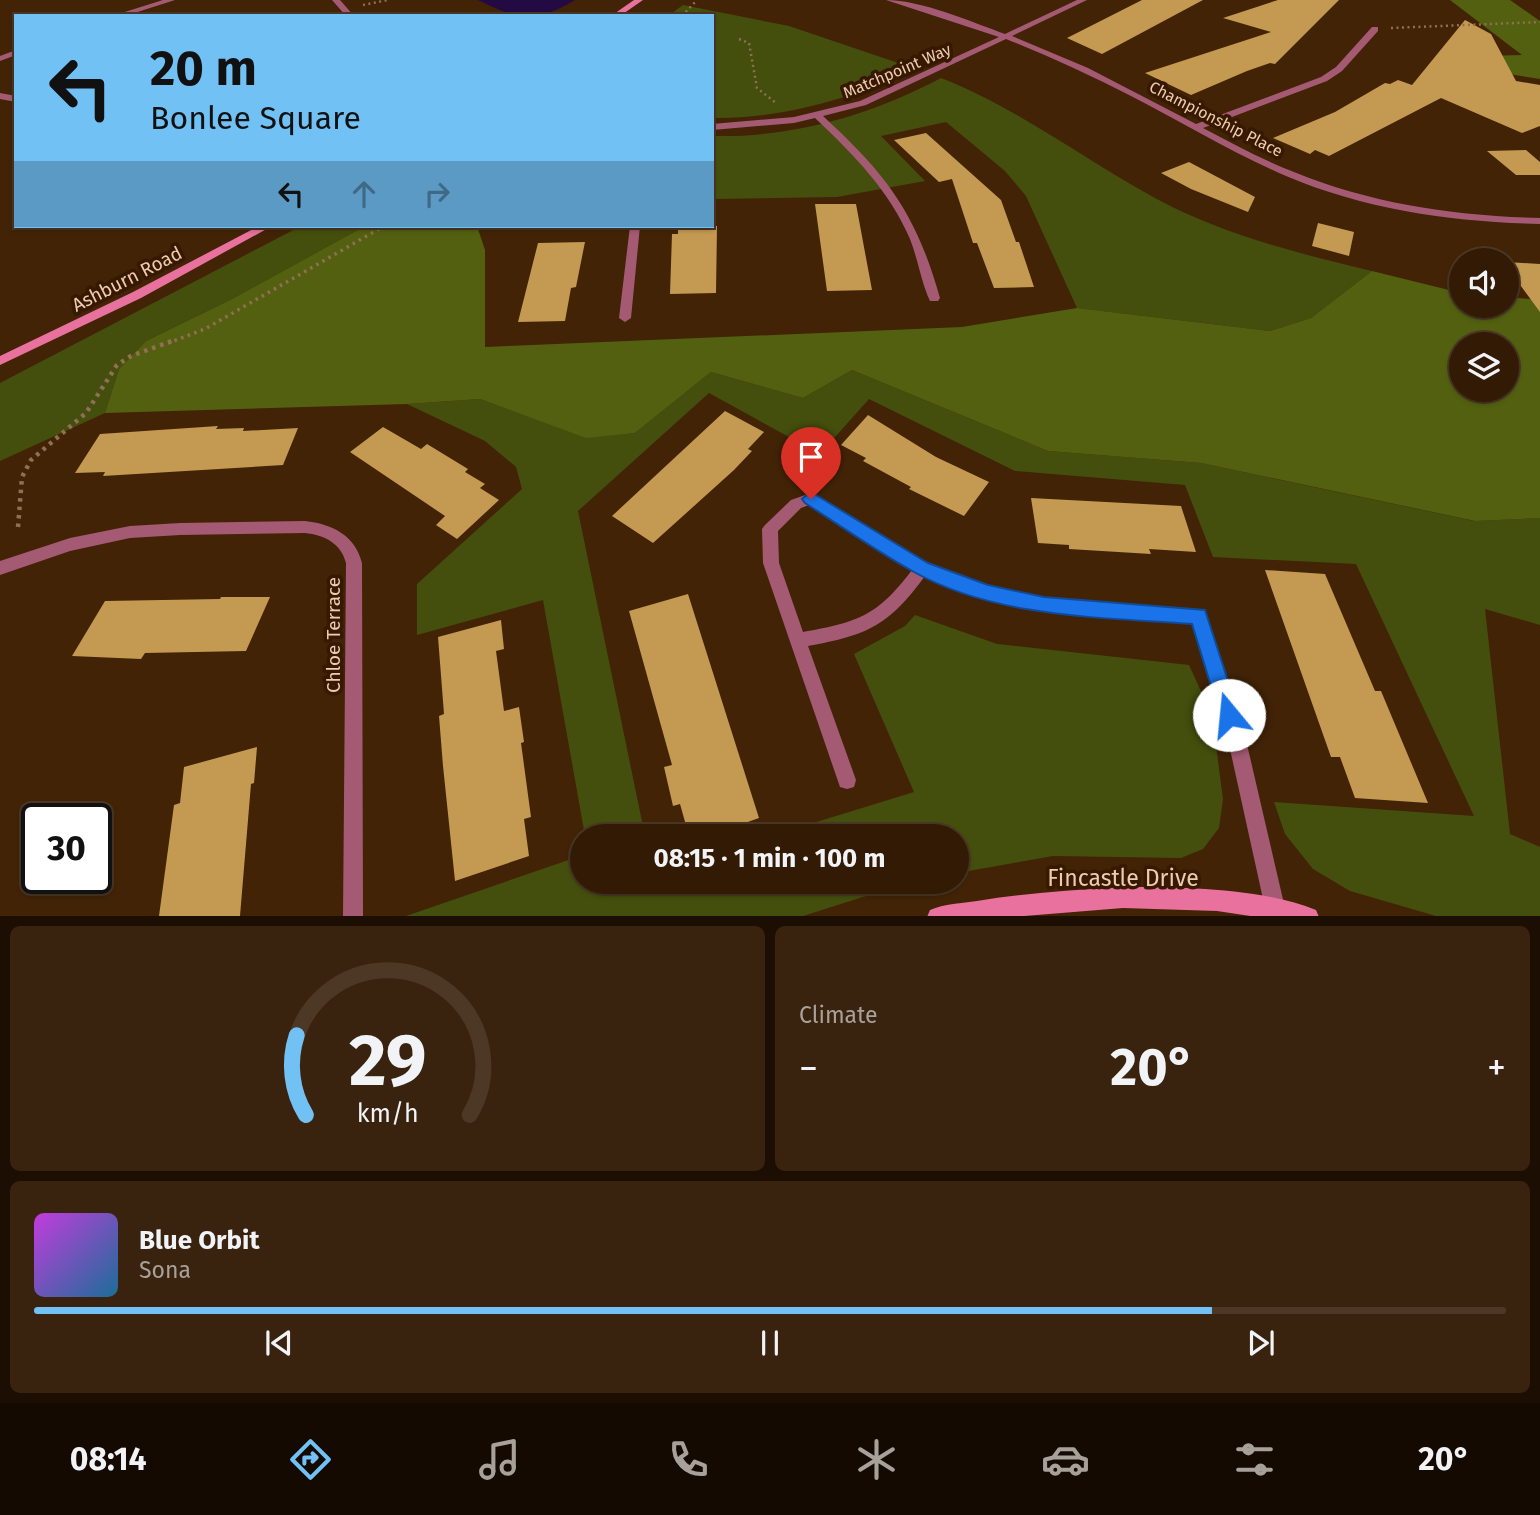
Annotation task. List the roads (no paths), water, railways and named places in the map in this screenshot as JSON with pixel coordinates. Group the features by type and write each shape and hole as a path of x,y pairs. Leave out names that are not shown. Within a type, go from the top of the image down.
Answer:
{"street":[{"path":"123,14 171,0"},
{"path":"337,0 349,14"},
{"path":"618,14 639,0"},
{"name":"Championship Place","path":"890,0 1006,37 1088,71 1293,175 1373,201 1461,217 1540,221"},
{"name":"Matchpoint Way","path":"714,127 769,124 818,116 887,94 1083,0"},
{"path":"1197,127 1324,79 1339,69 1375,29"},
{"path":"818,116 877,175 899,204 916,236 934,298"},
{"name":"Ashburn Road","path":"0,361 137,295 263,228"},
{"path":"625,318 635,228"},
{"path":"848,780 771,563 770,529 796,504 811,499 922,568 987,592 1044,605 1199,616 1237,740 1275,908"},
{"name":"Chloe Terrace","path":"0,568 38,553 115,534 157,530 314,528 342,539 352,551 354,563 353,916"},
{"path":"799,640 875,622 894,607 922,568"},
{"name":"Fincastle Drive","path":"937,916 1080,898 1168,897 1275,908 1309,916"}]}
